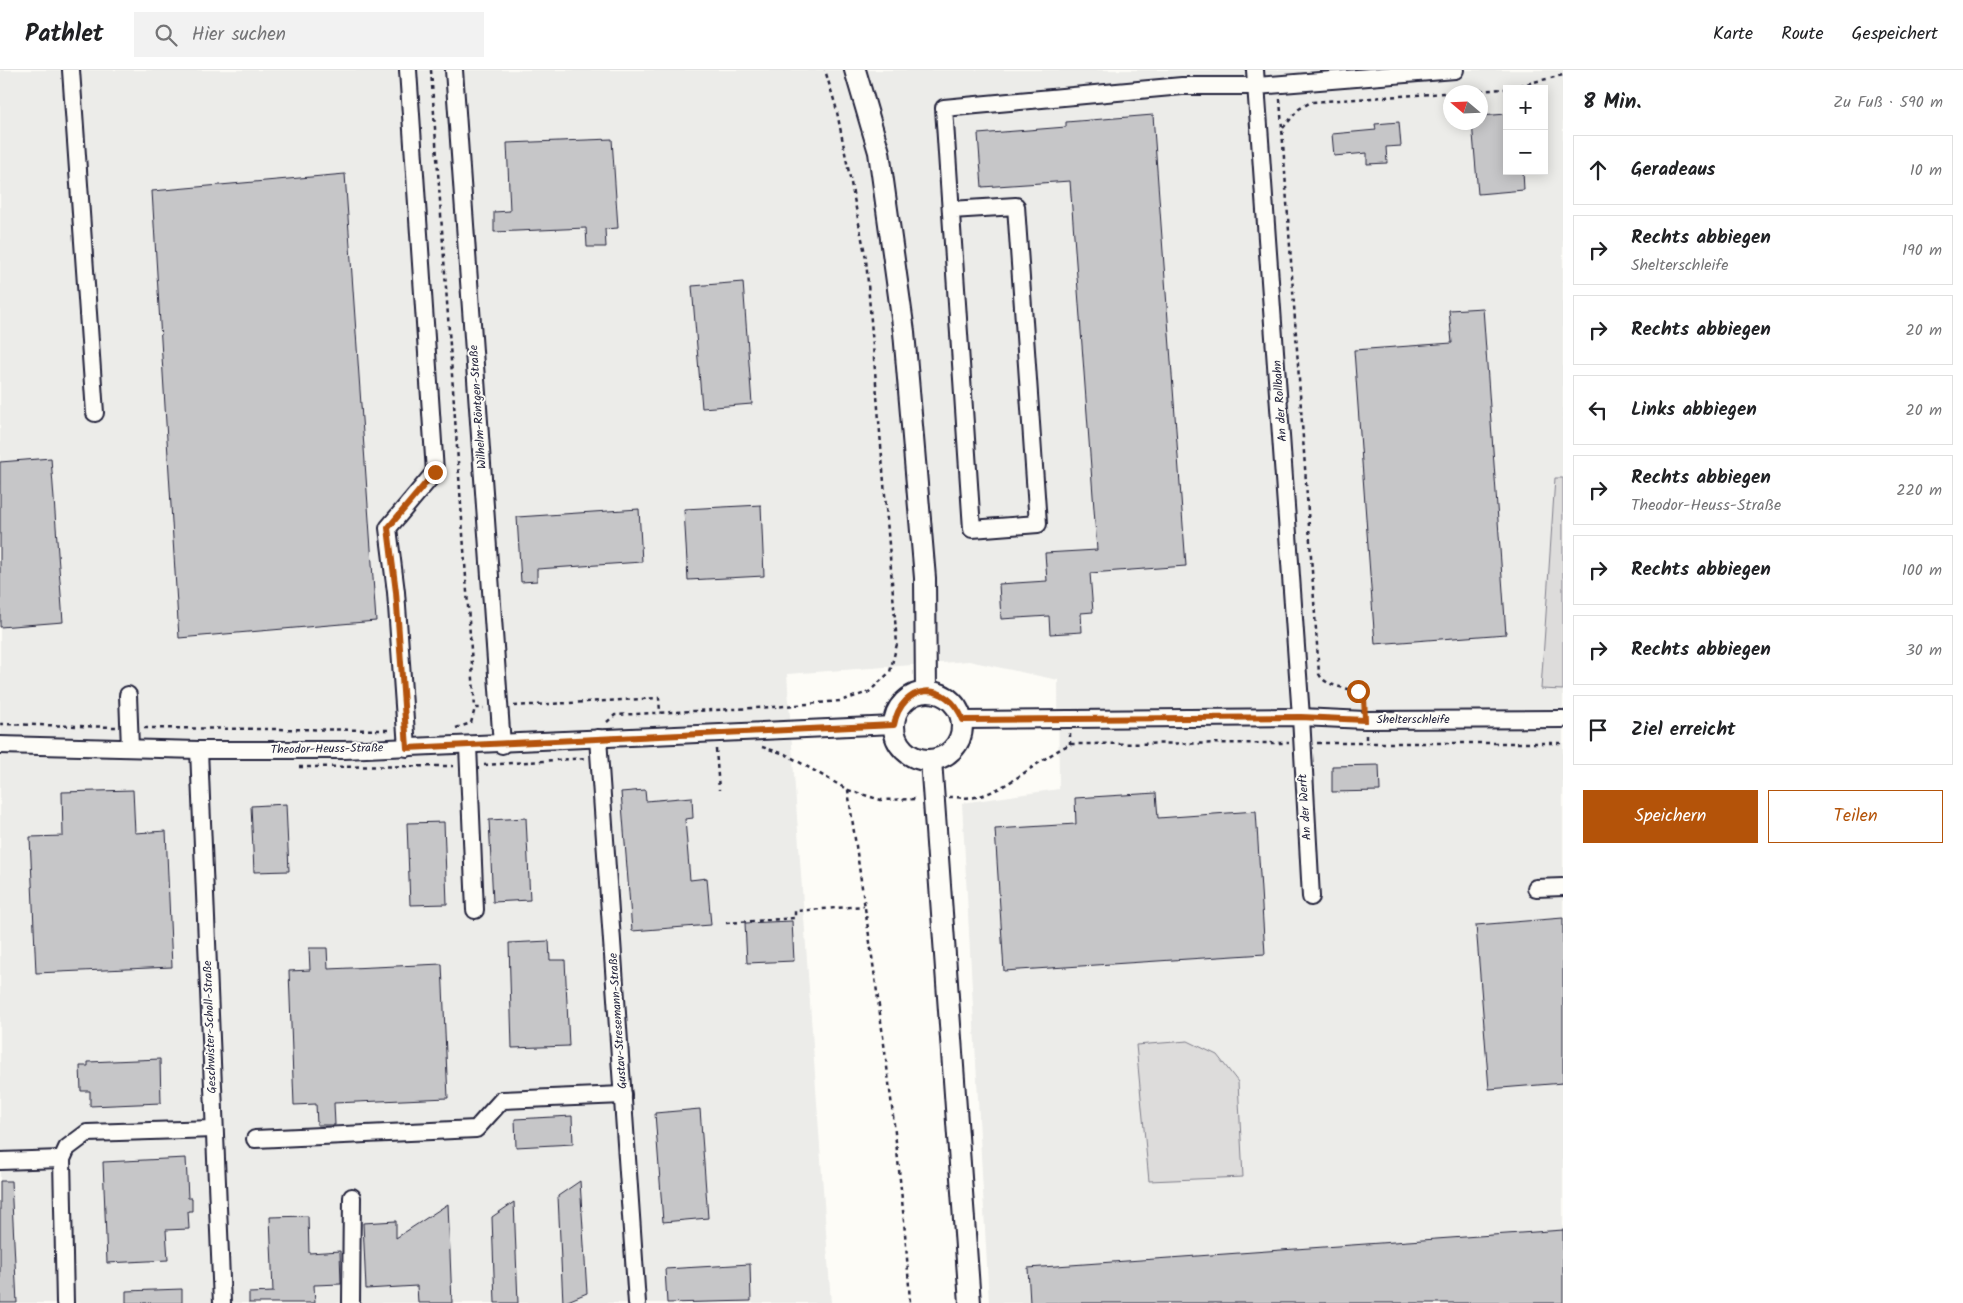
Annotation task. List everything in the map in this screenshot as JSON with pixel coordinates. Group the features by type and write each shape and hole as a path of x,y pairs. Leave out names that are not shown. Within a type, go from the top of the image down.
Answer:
{"main road":[{"path":"855,70 879,152 904,332 925,578 926,691"},
{"path":"926,691 938,692 950,698 958,708 963,720 962,734 956,747 945,756 931,760 920,760 909,755 895,737 896,713 903,702 913,694 926,691"},
{"path":"931,760 970,1303"}],"street":[{"path":"71,70 95,413"},
{"path":"407,748 396,592 388,528 435,472 408,70"},
{"name":"Wilhelm-Röntgen-Straße","path":"454,70 502,744"},
{"path":"951,210 1016,206 1038,524 972,529 944,108 1256,78 1279,84 1454,70"},
{"name":"An der Rollbahn","path":"1256,78 1301,717"},
{"path":"128,695 130,748"},
{"name":"Shelterschleife","path":"963,720 1301,717 1365,720 1563,720"},
{"name":"An der Werft","path":"1301,717 1311,897"},
{"name":"Theodor-Heuss-Straße","path":"0,745 200,750 407,748 894,725"},
{"name":"Gustav-Stresemann-Straße","path":"598,738 637,1303"},
{"path":"468,746 475,910"},
{"name":"Geschwister-Scholl-Straße","path":"200,750 222,1303"},
{"path":"1536,888 1563,887"},
{"path":"255,1139 476,1129 502,1100 623,1095"},
{"path":"65,1303 62,1158 67,1148 87,1133 214,1129"},
{"path":"0,1161 62,1158"},
{"path":"350,1303 352,1197"}],"path":[{"path":"431,70 475,708 471,723 452,730"},
{"path":"598,738 602,727 615,715 840,701 869,692 890,672 897,644 866,260 836,107 825,70"},
{"path":"1282,129 1299,109 1311,102 1505,89 1563,76"},
{"path":"1279,84 1319,674 1325,682 1358,691 1364,696 1366,743"},
{"path":"475,708 659,698 660,712"},
{"path":"726,709 729,732"},
{"path":"0,724 130,728 406,730"},
{"path":"948,797 979,796 1010,782 1050,754 1070,744 1563,743"},
{"path":"716,744 719,790"},
{"path":"759,746 785,754 848,790 881,800 918,799"},
{"path":"848,790 894,1122 906,1230 910,1303"},
{"path":"726,923 795,918 795,911 864,906"}],"shaded area":[{"path":"0,70 1563,70 1563,1303 989,1303 962,803 1059,789 1058,680 969,661 787,674 831,1303 0,1303"},
{"path":"1555,478 1563,478 1563,690 1541,689"},
{"path":"1188,1041 1217,1055 1238,1082 1243,1177 1149,1181 1136,1045"}],"building":[{"path":"1503,114 1503,175 1523,175 1524,190 1478,194 1473,130 1488,130 1488,115"},
{"path":"1153,115 1186,566 1090,573 1093,612 1081,613 1082,632 1050,634 1049,616 1001,619 999,584 1047,581 1045,553 1097,550 1070,181 982,187 978,134 1066,127 1066,122"},
{"path":"1399,122 1401,146 1386,147 1387,163 1367,164 1367,153 1334,156 1332,134 1376,130 1375,124"},
{"path":"612,139 618,228 605,229 606,247 587,247 586,228 494,232 494,212 510,211 507,143"},
{"path":"345,174 376,621 179,638 152,191"},
{"path":"743,282 752,404 702,408 692,286"},
{"path":"1483,308 1506,634 1375,644 1354,350 1452,343 1449,310"},
{"path":"51,458 63,622 0,627 0,462"},
{"path":"761,505 764,576 688,580 684,509"},
{"path":"639,509 642,562 537,569 537,581 521,582 517,517"},
{"path":"1379,765 1380,791 1332,792 1332,766"},
{"path":"133,790 135,833 166,831 172,967 36,973 30,837 63,836 62,792"},
{"path":"645,790 646,801 692,797 693,818 685,819 690,880 707,878 711,925 632,931 621,792"},
{"path":"1156,793 1158,818 1256,811 1265,954 1004,971 995,829 1076,824 1075,798"},
{"path":"286,804 289,871 254,872 251,806"},
{"path":"526,818 530,900 493,902 489,820"},
{"path":"444,822 447,904 410,905 407,823"},
{"path":"1563,918 1563,1083 1489,1089 1476,925"},
{"path":"792,921 794,961 747,963 745,923"},
{"path":"549,941 550,960 565,960 569,1046 512,1048 509,943"},
{"path":"309,948 327,948 328,969 442,964 448,1098 334,1103 335,1125 317,1125 316,1104 294,1105 289,971 310,970"},
{"path":"160,1059 161,1103 90,1106 90,1091 81,1091 80,1066 88,1066 88,1062"},
{"path":"700,1109 708,1218 663,1222 655,1113"},
{"path":"572,1116 573,1144 516,1147 515,1119"},
{"path":"186,1158 188,1198 192,1198 192,1211 188,1211 189,1229 166,1230 168,1260 107,1263 103,1162"},
{"path":"0,1181 11,1181 17,1303 0,1303"},
{"path":"580,1181 587,1293 563,1303 558,1196"},
{"path":"514,1202 518,1303 495,1303 492,1217"},
{"path":"448,1204 452,1303 418,1303 417,1286 366,1289 363,1223 396,1221 396,1238"},
{"path":"308,1216 309,1253 340,1251 341,1284 314,1285 315,1303 249,1303 249,1293 273,1292 270,1217"},
{"path":"1563,1230 1563,1303 1030,1303 1028,1268"},
{"path":"750,1264 751,1301 667,1303 665,1269"},
{"path":"182,1289 182,1303 126,1303 126,1291"}],"route":[{"path":"435,472 388,528 396,592 407,748 894,725 896,713 903,702 913,694 926,691 938,692 950,698 958,708 963,720 1301,717 1365,720 1364,696 1358,691"}]}
